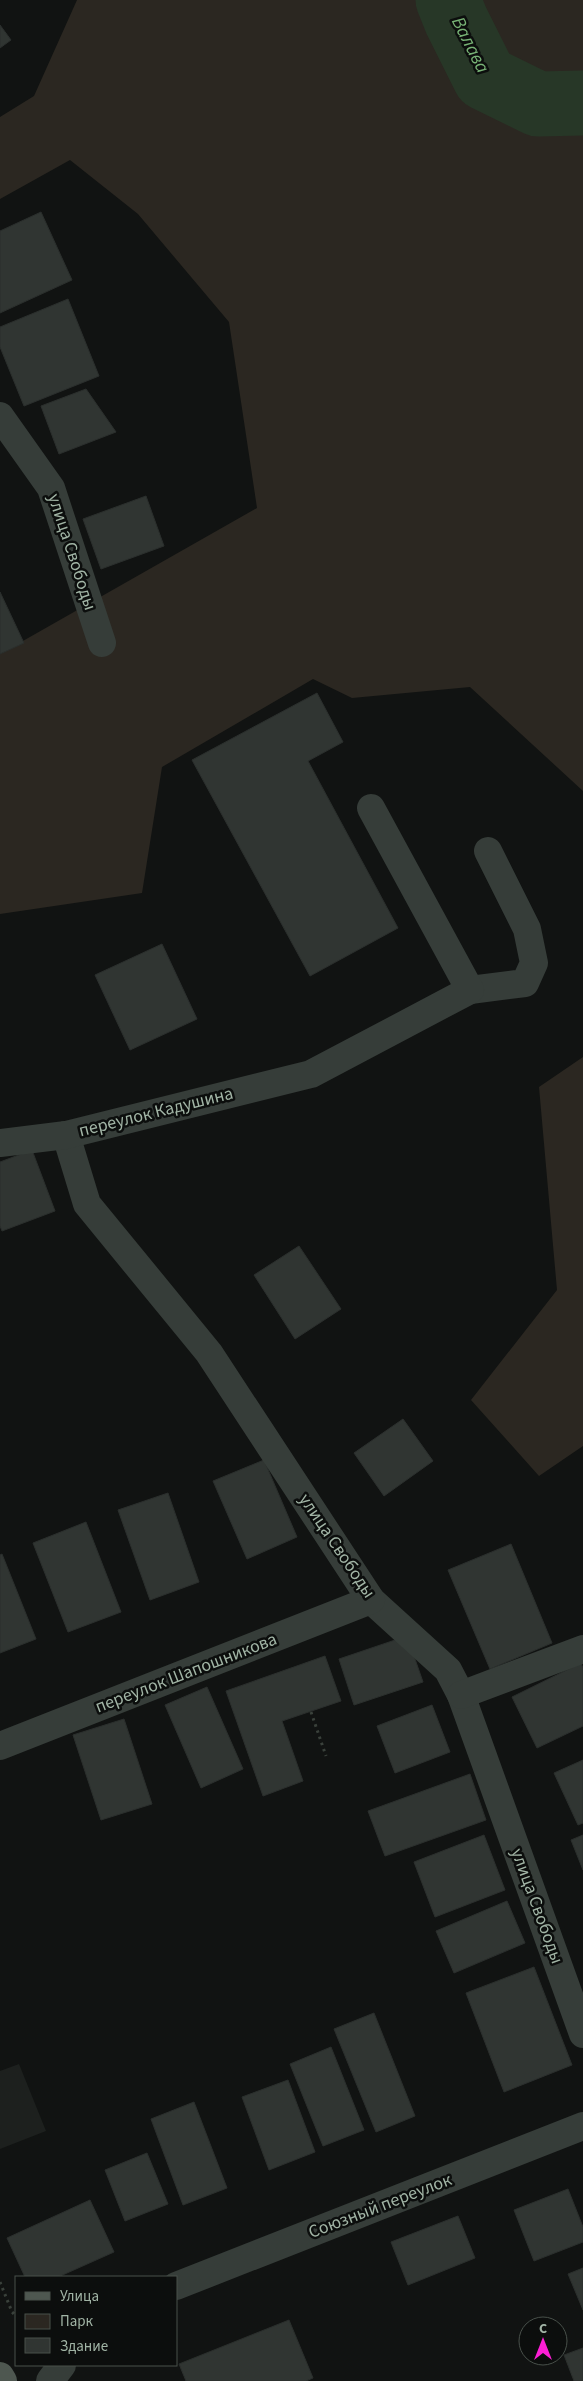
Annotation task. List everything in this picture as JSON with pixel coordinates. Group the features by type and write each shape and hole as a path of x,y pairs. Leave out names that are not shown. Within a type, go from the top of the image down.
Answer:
{"main road":[{"path":"0,2376 3,2381"}],"street":[{"name":"улица Свободы","path":"0,416 51,488 102,643"},
{"path":"371,808 470,990 525,983 534,963 527,929 488,851"},
{"name":"переулок Кадушина","path":"0,1143 66,1135 311,1074 470,990"},
{"name":"улица Свободы","path":"66,1135 87,1204 209,1353 371,1600 448,1670 462,1695 583,2034"},
{"name":"переулок Шапошникова","path":"0,1746 371,1600"},
{"path":"462,1695 583,1649"},
{"name":"Союзный переулок","path":"178,2285 583,2126"},
{"path":"50,2381 61,2366"}],"path":[{"path":"311,1712 326,1756"},
{"path":"0,2282 15,2315"}],"shaded area":[{"path":"19,2064 46,2131 0,2149 0,2071"}],"green space":[{"path":"77,0 583,0 583,791 470,687 352,698 313,679 162,767 142,893 0,914 0,654 257,508 229,322 138,214 70,160 0,199 0,117 34,96"},
{"path":"583,1057 583,1446 539,1476 471,1400 557,1290 539,1087"}],"building":[{"path":"0,25 11,40 0,48"},
{"path":"41,212 72,280 0,313 0,231"},
{"path":"68,299 99,376 24,406 0,347 0,327"},
{"path":"86,389 116,432 59,454 41,406"},
{"path":"146,496 164,546 101,569 83,519"},
{"path":"0,592 24,643 0,654"},
{"path":"317,693 343,742 308,761 398,928 310,976 192,760"},
{"path":"162,944 197,1019 130,1050 95,975"},
{"path":"32,1150 55,1211 2,1231 0,1226 0,1162"},
{"path":"299,1246 341,1309 295,1339 254,1275"},
{"path":"403,1419 433,1461 384,1496 354,1453"},
{"path":"264,1460 297,1537 247,1559 213,1481"},
{"path":"168,1493 199,1582 150,1600 118,1510"},
{"path":"86,1522 121,1612 68,1632 33,1543"},
{"path":"511,1544 552,1643 490,1669 448,1570"},
{"path":"2,1554 36,1639 0,1653 0,1555"},
{"path":"407,1636 423,1682 354,1705 339,1659"},
{"path":"325,1656 341,1701 282,1721 303,1781 263,1796 226,1691"},
{"path":"581,1663 583,1668 583,1726 537,1748 512,1697"},
{"path":"207,1687 243,1769 201,1788 165,1705"},
{"path":"432,1705 450,1752 395,1773 377,1726"},
{"path":"124,1719 152,1804 101,1820 73,1735"},
{"path":"583,1760 583,1823 578,1825 554,1773"},
{"path":"470,1774 486,1820 385,1856 368,1811"},
{"path":"484,1835 505,1890 435,1917 414,1862"},
{"path":"583,1835 583,1870 571,1840"},
{"path":"507,1901 525,1943 454,1973 436,1931"},
{"path":"534,1967 572,2065 504,2092 466,1993"},
{"path":"374,2013 415,2116 376,2132 334,2029"},
{"path":"331,2047 364,2130 323,2146 290,2064"},
{"path":"288,2080 315,2152 269,2170 242,2097"},
{"path":"194,2102 227,2188 183,2205 151,2119"},
{"path":"147,2153 168,2204 125,2221 105,2170"},
{"path":"568,2189 583,2227 583,2242 534,2261 514,2210"},
{"path":"90,2200 114,2252 60,2276 25,2276 7,2238"},
{"path":"458,2216 475,2258 408,2285 391,2242"},
{"path":"583,2268 583,2310 568,2274"},
{"path":"289,2320 313,2378 306,2381 186,2381 179,2364"},
{"path":"583,2348 583,2381 574,2381 568,2365 568,2354"}],"waterway":[{"name":"Валава","path":"448,0 485,78 538,104 583,103"}]}
